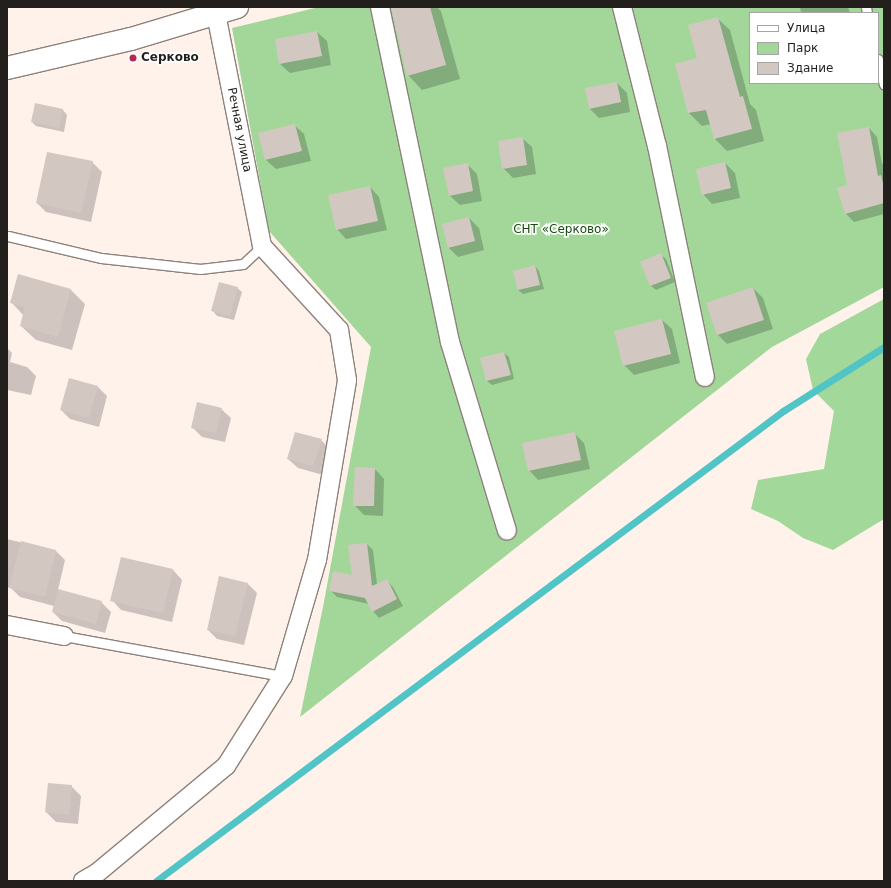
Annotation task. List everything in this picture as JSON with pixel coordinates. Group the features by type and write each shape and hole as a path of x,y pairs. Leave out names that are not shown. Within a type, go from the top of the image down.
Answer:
{"main road":[{"path":"8,64 131,39 237,7"}],"street":[{"path":"380,7 450,342 507,531"},
{"path":"622,7 657,146 704,377"},
{"name":"Речная улица","path":"216,14 262,246"},
{"path":"83,881 97,873 226,766 284,676 317,560 347,380 339,330 262,246"},
{"path":"7,625 64,636"}],"lane":[{"path":"879,63 884,84"},
{"path":"8,236 101,258 200,269 243,264 262,246"},
{"path":"64,636 284,676"}],"green space":[{"name":"СНТ «Серково»","path":"319,7 884,7 884,287 772,347 300,717 323,607 371,347 269,231 232,28"},
{"path":"884,299 884,519 833,550 803,538 778,521 751,509 758,480 824,469 834,411 813,390 806,359 820,334"}],"building":[{"path":"391,7 430,7 446,65 407,76"},
{"path":"718,17 740,97 743,96 752,129 714,139 706,110 688,113 675,64 697,58 688,25"},
{"path":"317,31 322,56 279,64 275,39"},
{"path":"617,82 621,102 589,109 585,88"},
{"path":"35,103 63,109 59,128 31,122"},
{"path":"295,124 302,151 265,160 258,133"},
{"path":"869,127 878,176 881,175 884,188 884,203 845,214 837,188 847,185 837,133"},
{"path":"523,137 527,165 502,169 498,141"},
{"path":"47,152 93,161 81,213 36,203"},
{"path":"725,162 731,188 702,195 696,169"},
{"path":"468,163 473,191 449,196 443,168"},
{"path":"370,186 378,221 336,230 328,195"},
{"path":"469,217 475,241 448,248 442,224"},
{"path":"661,253 671,278 650,286 640,262"},
{"path":"535,265 540,285 518,290 513,271"},
{"path":"18,274 71,289 58,337 20,326 25,307 10,303"},
{"path":"219,282 238,287 230,316 211,311"},
{"path":"753,287 764,320 717,335 706,303"},
{"path":"662,319 671,354 623,366 614,331"},
{"path":"504,352 511,375 486,381 480,358"},
{"path":"69,378 98,386 89,418 60,410"},
{"path":"197,402 222,408 216,433 191,428"},
{"path":"295,432 322,439 313,466 287,459"},
{"path":"575,432 581,460 528,471 522,443"},
{"path":"355,467 375,468 374,506 353,506"},
{"path":"21,541 56,550 45,597 9,588"},
{"path":"367,543 372,586 387,579 397,599 372,612 365,598 329,591 333,571 352,575 348,545"},
{"path":"121,557 173,569 163,613 110,601"},
{"path":"219,576 248,583 235,636 207,630"},
{"path":"58,589 102,601 96,624 52,612"},
{"path":"48,783 72,785 69,815 45,812"}],"waterway":[{"path":"156,881 783,411 884,347"}],"place":[{"name":"Серково","path":"133,58"}]}
